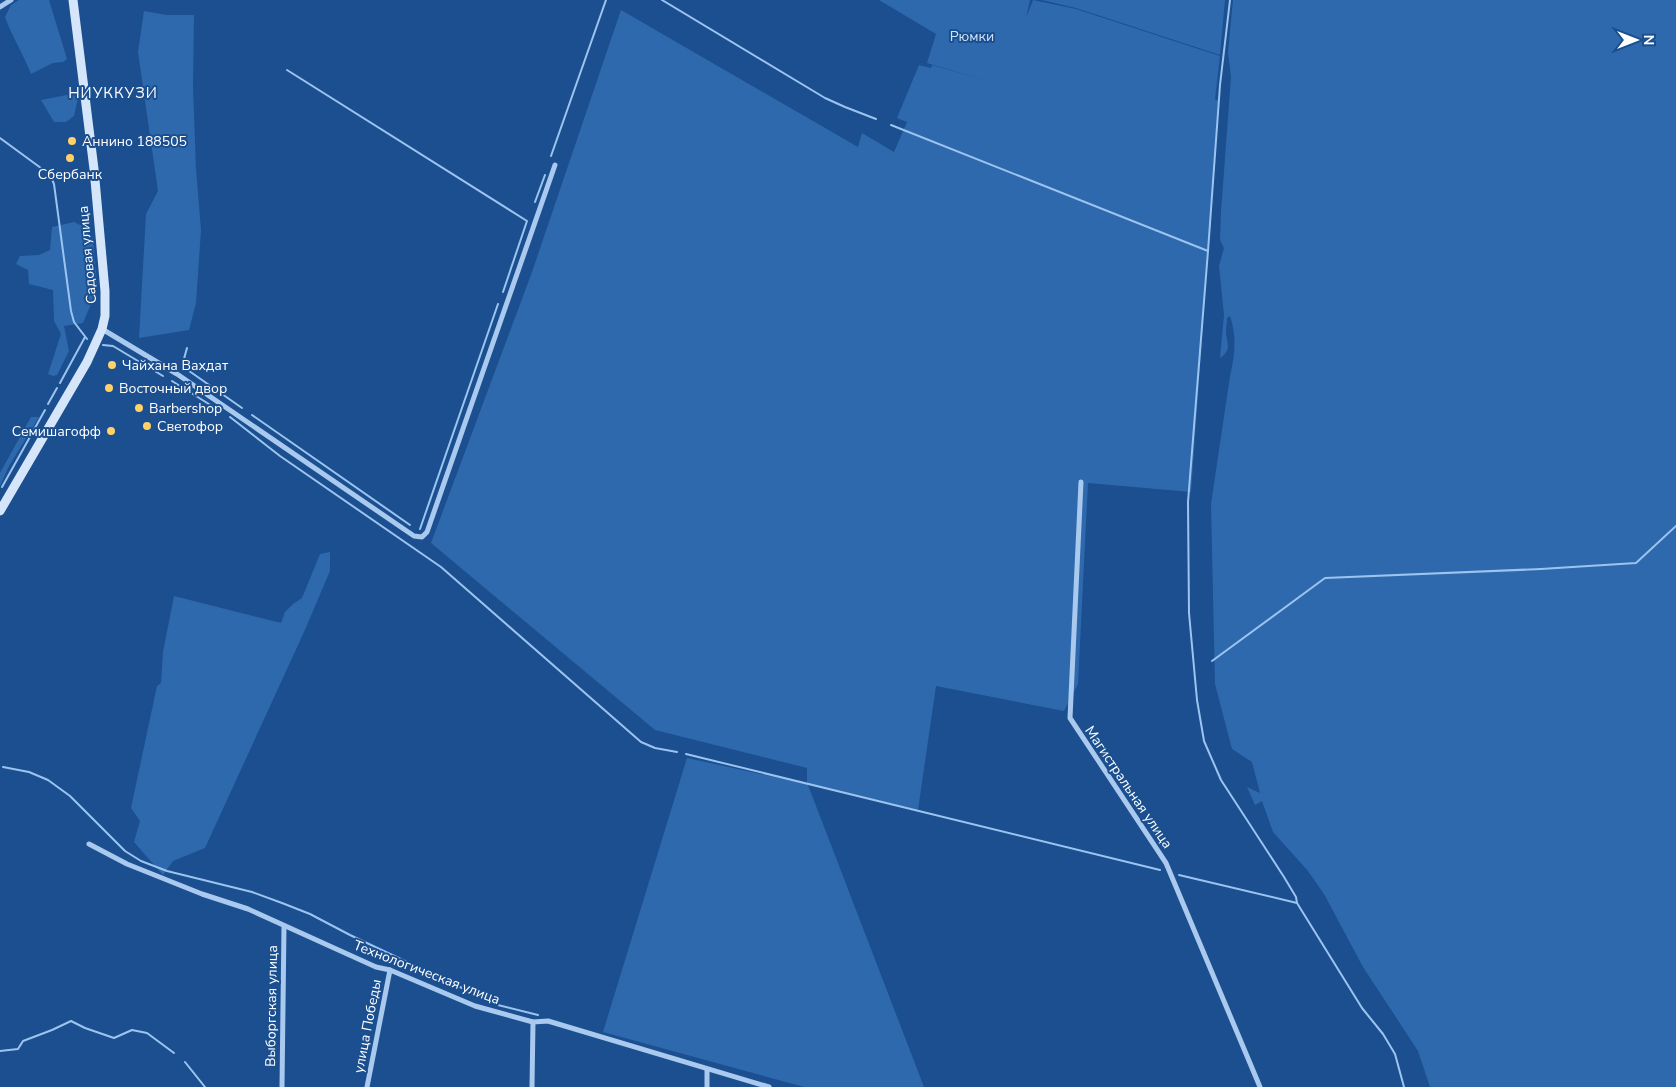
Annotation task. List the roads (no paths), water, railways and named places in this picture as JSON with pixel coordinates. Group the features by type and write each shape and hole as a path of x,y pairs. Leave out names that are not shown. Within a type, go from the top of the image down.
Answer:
{"main road":[{"name":"Садовая улица","path":"0,511 80,375 102,329 105,316 105,291 94,169 73,0"}],"street":[{"path":"0,7 11,0"},
{"path":"102,329 172,370 414,536 422,537 427,532 555,165"},
{"name":"Магистральная улица","path":"1081,482 1070,718 1164,859 1260,1087"},
{"name":"Технологическая улица","path":"89,844 127,864 202,894 248,909 376,967 390,970 476,1006 533,1022 548,1021 769,1087"},
{"name":"Выборгская улица","path":"282,1087 284,926"},
{"name":"улица Победы","path":"367,1087 390,970"},
{"path":"532,1087 533,1022"},
{"path":"707,1070 707,1087"}],"waterway":[{"path":"551,156 606,0"},
{"path":"662,0 825,98 876,119"},
{"path":"1208,251 1220,85 1230,0"},
{"path":"287,70 527,221 503,292"},
{"path":"891,125 1208,251 1188,502 1189,613 1197,700 1204,741 1221,780 1284,877 1296,897 1297,903 1362,1008 1383,1034 1395,1054 1404,1087"},
{"path":"0,138 51,177 54,184 71,311 74,322 87,339"},
{"path":"535,202 545,175"},
{"path":"420,529 498,304"},
{"path":"60,383 85,337"},
{"path":"103,345 113,346 163,376"},
{"path":"187,348 182,366 242,408"},
{"path":"172,381 220,411"},
{"path":"48,404 57,388"},
{"path":"2,487 45,410"},
{"path":"252,415 410,525"},
{"path":"230,417 280,456 441,567 641,742 655,748 677,752"},
{"path":"1212,661 1325,578 1636,563 1676,526"},
{"path":"686,754 1160,870"},
{"path":"3,767 29,772 48,780 70,796 125,851 141,861 167,871 252,892 282,903 310,914 498,1005 538,1015"},
{"path":"1179,875 1297,903"},
{"path":"0,1051 18,1049 23,1041 71,1021 114,1038 132,1030 147,1033 174,1053"},
{"path":"185,1062 205,1087"}],"place":[{"name":"Аннино 188505","path":"72,141"},
{"name":"Сбербанк","path":"70,158"},
{"name":"Чайхана Вахдат","path":"112,365"},
{"name":"Восточный двор","path":"109,388"},
{"name":"Barbershop","path":"139,408"},
{"name":"Светофор","path":"147,426"},
{"name":"Семишагофф","path":"111,431"}],"district":[{"name":"НИУККУЗИ","path":"113,93"}],"park label":[{"name":"Рюмки","path":"972,36"}]}
